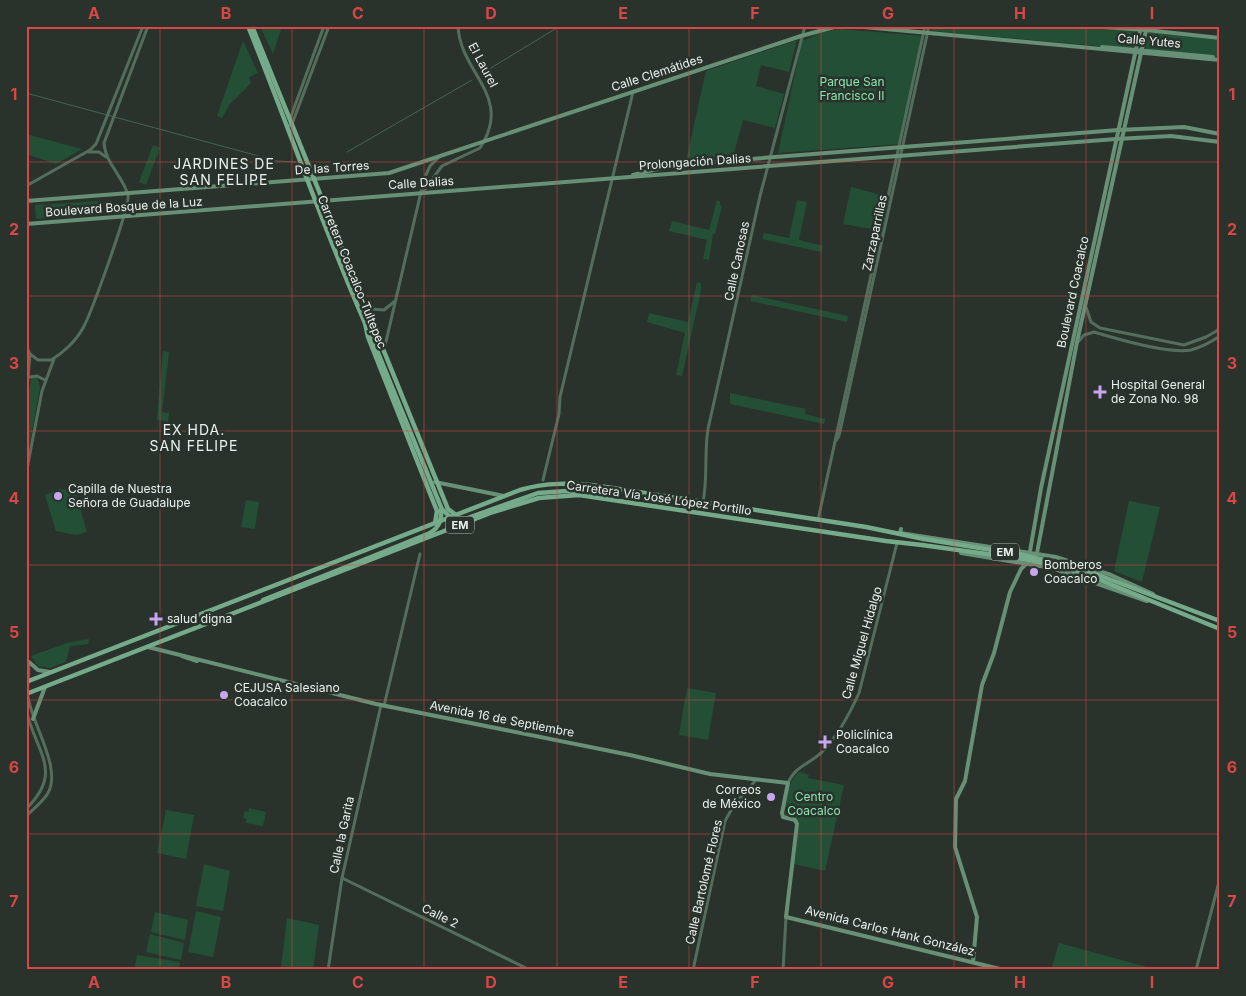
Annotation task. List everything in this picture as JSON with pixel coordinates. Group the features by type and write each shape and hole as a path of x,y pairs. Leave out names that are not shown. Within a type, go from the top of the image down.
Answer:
{"main road":[{"name":"Carretera Coacalco-Tultepec","path":"248,26 305,179 365,323 368,337 438,514 434,523"},
{"name":"Carretera Coacalco-Tultepec","path":"252,26 361,299 437,482 448,508 457,515"},
{"name":"Calle Clemátides","path":"484,142 633,91 838,26"},
{"path":"853,26 926,33"},
{"name":"Calle Yutes","path":"1090,26 1147,28 1220,38"},
{"name":"Boulevard Coacalco","path":"1028,563 1041,486 1140,28"},
{"name":"Boulevard Coacalco","path":"1037,553 1077,342 1124,139 1147,28"},
{"name":"Calle Yutes","path":"926,33 1220,60"},
{"name":"Calle Yutes","path":"1046,44 1169,53 1220,60"},
{"name":"Prolongación Dalias","path":"622,177 674,165 1118,130 1184,128 1220,134"},
{"name":"Prolongación Dalias","path":"622,177 1116,139 1171,136 1220,142"},
{"name":"De las Torres","path":"26,201 313,178 378,175 484,142"},
{"name":"Calle Dalias","path":"223,209 622,177"},
{"name":"Boulevard Bosque de la Luz","path":"26,224 223,209"},
{"path":"338,260 345,257"},
{"path":"244,609 275,594 430,533 438,527 441,521 441,507 372,338 367,313"},
{"path":"1067,370 1070,380"},
{"path":"1062,392 1068,386"},
{"path":"391,396 401,411 440,506 445,513 454,518 465,519 538,494 567,491 622,501"},
{"path":"424,479 431,481 435,476"},
{"path":"427,487 431,482 437,482 505,496"},
{"name":"Carretera Vía José López Portillo","path":"27,682 505,496 533,487 572,484 901,531 924,539 1038,558 1152,594 1220,620"},
{"name":"Carretera Vía José López Portillo","path":"27,694 526,501 556,495 622,501 1030,560 1084,571 1220,630"},
{"path":"901,531 1056,556 1111,575 1152,594"},
{"path":"897,542 1052,568 1150,601"},
{"path":"1002,559 1005,555 1004,548"},
{"path":"973,962 977,918 955,847 956,800 965,781 983,679 994,653 1010,592 1021,569 1037,553"},
{"path":"1052,568 1049,561 1056,556"},
{"name":"Avenida 16 de Septiembre","path":"148,647 185,658 382,706 630,755 710,774 758,778 788,783"},
{"path":"29,662 43,672 57,671"},
{"path":"33,719 45,687"},
{"name":"Avenida Carlos Hank González","path":"788,783 782,812 783,817 795,820 797,824 786,917 1004,970"}],"street":[{"path":"26,186 86,153 96,144 143,26"},
{"path":"26,474 45,380 55,358 76,340 83,329 124,217 128,194 108,159 104,143 148,26"},
{"path":"291,122 324,26"},
{"path":"287,127 291,122 328,26"},
{"name":"El Laurel","path":"458,26 461,44 490,99 490,120 484,142"},
{"name":"Calle Canosas","path":"703,502 706,485 706,442 708,429 768,167 805,26"},
{"name":"Zarzaparrillas","path":"818,520 927,26"},
{"path":"119,88 124,90"},
{"path":"543,480 559,414 560,397 633,91"},
{"path":"422,193 437,170 447,163 477,150 484,142"},
{"path":"86,153 99,152 108,159"},
{"path":"384,353 427,172 440,156"},
{"path":"361,299 366,305 377,310 389,307 397,298"},
{"path":"1086,307 1091,322 1100,328 1171,344 1192,344 1220,329"},
{"path":"1077,342 1084,335 1091,332 1164,348 1185,350 1203,345 1220,336"},
{"path":"26,346 30,354 26,401"},
{"path":"30,354 42,361 55,358"},
{"path":"29,376 36,376 45,380"},
{"name":"Calle Miguel Hidalgo","path":"788,783 794,771 822,753 850,714 859,693 897,542"},
{"name":"Calle la Garita","path":"328,970 342,878 420,554"},
{"path":"26,655 29,662 27,694 33,719 50,760 51,778 46,796 26,816"},
{"path":"26,710 44,761 47,778 42,791 26,809"},
{"name":"Calle Bartolomé Flores","path":"693,970 725,821 734,805 758,778"},
{"name":"Calle 2","path":"342,878 530,970"},
{"path":"1196,970 1220,878"},
{"path":"783,970 786,917"}],"green space":[{"path":"260,26 282,26 273,54"},
{"path":"932,26 1067,26 1136,31 1133,49 931,31"},
{"name":"Parque San Francisco II","path":"841,29 923,36 901,144 778,153 802,41 823,32"},
{"path":"1148,32 1220,40 1220,57 1145,50"},
{"path":"797,40 789,72 761,65 756,86 784,94 775,128 743,120 733,157 686,161 706,71"},
{"path":"243,41 258,73 249,77 251,83 230,104 222,118 217,116"},
{"path":"26,134 82,149 56,164 26,154"},
{"path":"153,145 160,148 146,185 139,182"},
{"path":"851,187 885,196 878,230 843,224"},
{"path":"717,200 720,201 722,206 715,234 713,234 709,260 703,259 707,240 669,231 672,221 709,230"},
{"path":"797,200 807,202 799,240 823,246 821,252 762,239 764,233 789,238"},
{"path":"100,201 100,214 36,219 35,205"},
{"path":"697,282 701,283 701,291 682,376 676,375 685,333 647,322 649,313 688,322"},
{"path":"752,295 848,316 847,322 750,301"},
{"path":"163,351 169,352 162,412 169,413 168,422 157,420"},
{"path":"37,377 40,387 26,465 26,409 31,378"},
{"path":"730,393 806,409 805,414 825,419 824,424 730,404"},
{"path":"59,489 75,491 87,532 76,535 56,531 45,495"},
{"path":"246,500 259,502 255,529 241,527"},
{"path":"1129,501 1160,507 1142,582 1114,571"},
{"path":"89,639 88,644 70,646 66,662 50,668 38,666 31,656 67,643"},
{"path":"687,688 716,693 708,740 679,735"},
{"name":"Centro Coacalco","path":"799,772 809,775 808,778 844,785 825,871 794,864 799,823 785,816 790,786"},
{"path":"249,808 266,812 263,826 246,823 246,819 243,818 245,811 248,812"},
{"path":"166,810 194,815 186,859 157,853"},
{"path":"204,864 230,871 223,911 196,906"},
{"path":"196,911 221,917 213,957 188,952"},
{"path":"155,912 188,920 185,940 151,932"},
{"path":"287,918 319,925 313,970 281,967"},
{"path":"150,934 184,943 181,960 146,952"},
{"path":"1059,943 1158,970 1051,970"},
{"path":"137,955 180,962 179,970 134,970"}],"waterway":[{"path":"481,74 560,26"},
{"path":"347,152 472,80"},
{"path":"26,93 277,161 296,162"}],"place":[{"name":"Hospital General de Zona No. 98","path":"1100,392"},
{"name":"Capilla de Nuestra Señora de Guadalupe","path":"58,496"},
{"name":"Bomberos Coacalco","path":"1034,572"},
{"name":"salud digna","path":"156,619"},
{"name":"CEJUSA Salesiano Coacalco","path":"224,695"},
{"name":"Policlínica Coacalco","path":"825,742"},
{"name":"Correos de México","path":"771,797"}],"district":[{"name":"JARDINES DE SAN FELIPE","path":"224,172"},
{"name":"EX HDA. SAN FELIPE","path":"194,438"}]}
